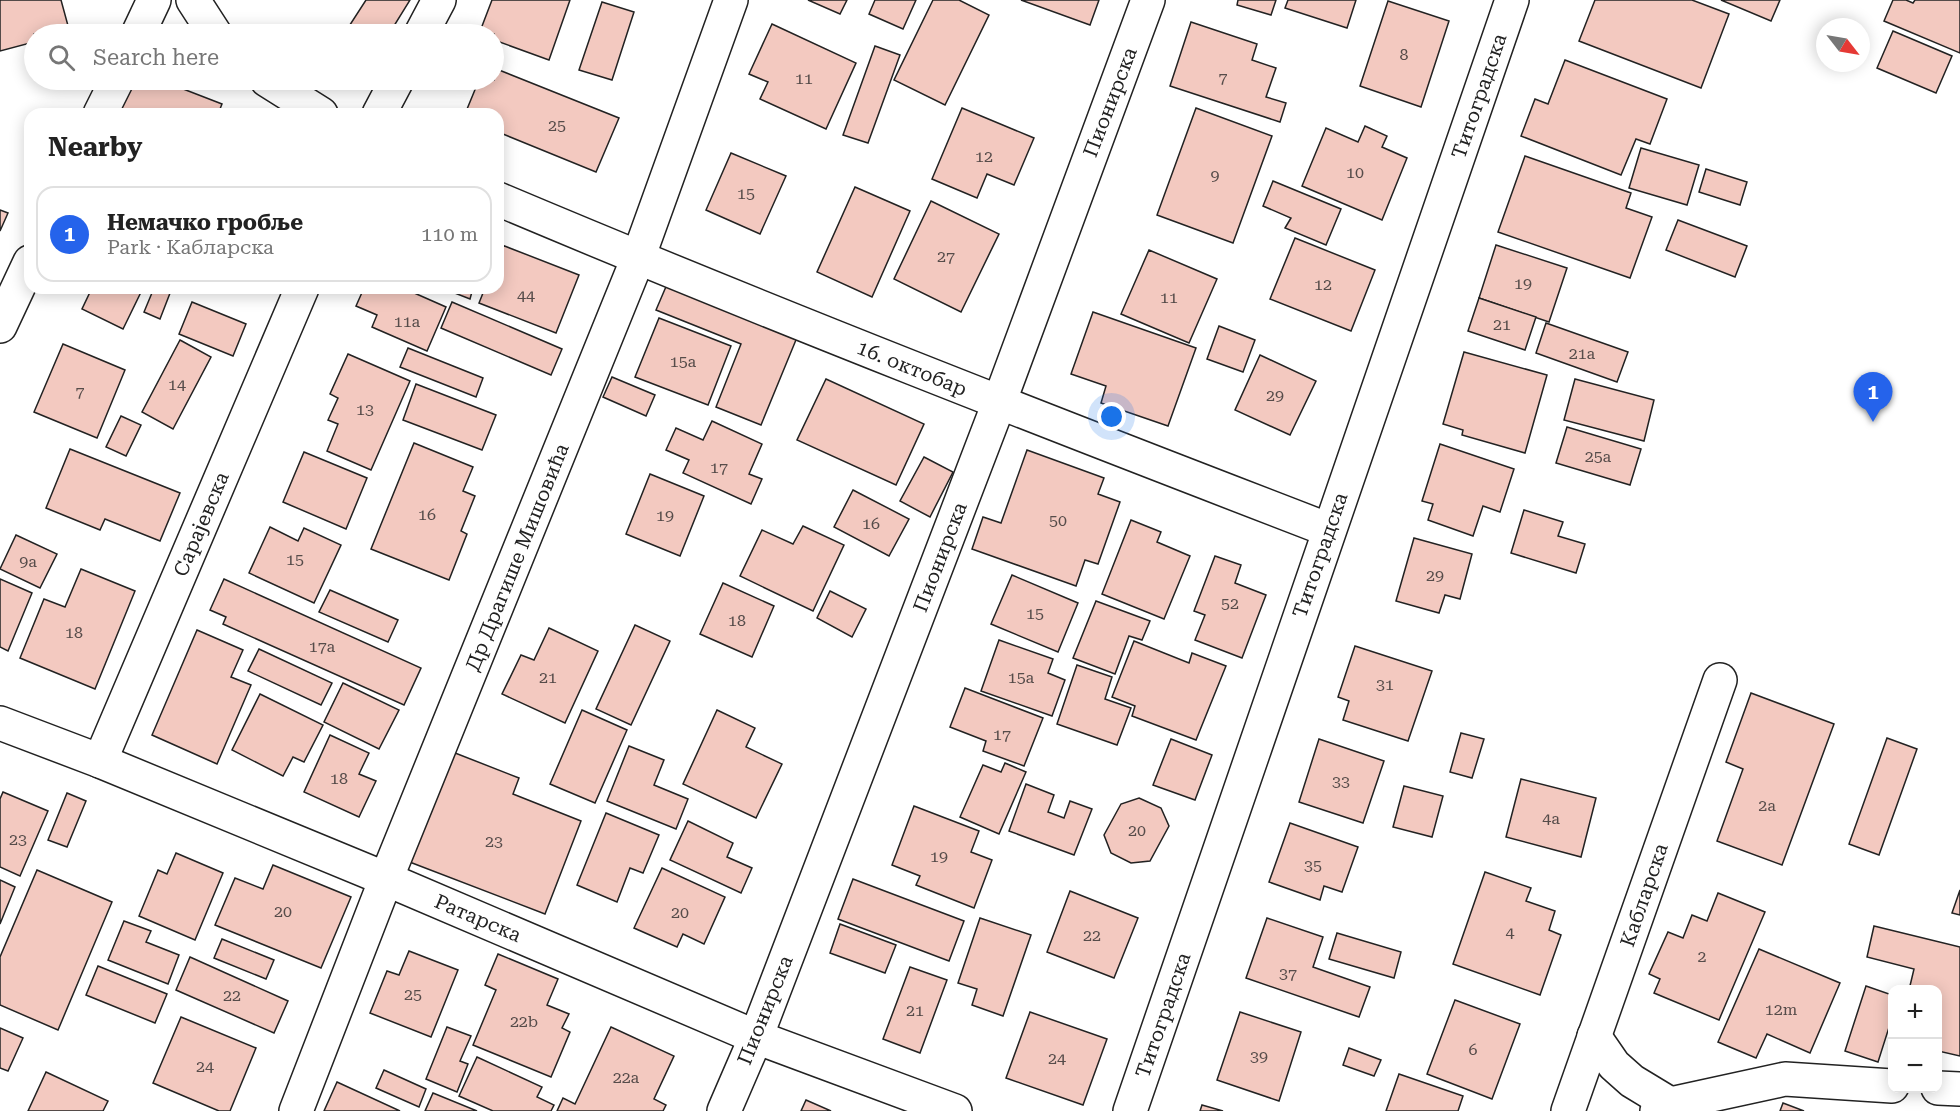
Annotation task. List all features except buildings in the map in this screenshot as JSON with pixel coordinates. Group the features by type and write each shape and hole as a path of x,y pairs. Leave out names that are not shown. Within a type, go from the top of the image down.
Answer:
{"street":[{"path":"143,24 154,0"},
{"path":"193,0 209,24"},
{"path":"426,24 439,0"},
{"name":"Др Драгише Мишовића","path":"296,1111 386,879 638,258 731,0"},
{"name":"Пионирска","path":"724,1111 756,1037 999,403 1148,0"},
{"name":"Титоградска","path":"1130,1111 1512,0"},
{"path":"103,108 112,90"},
{"path":"283,90 311,108"},
{"path":"382,108 392,90"},
{"name":"16. октобар","path":"504,202 999,403 1329,530"},
{"path":"0,326 24,275"},
{"name":"Сарајевска","path":"100,761 299,294"},
{"name":"Кабларска","path":"1568,1111 1720,680"},
{"name":"Ратарска","path":"0,723 100,761 386,879 756,1037 955,1111"},
{"path":"1594,1036 1614,1065 1664,1108 1785,1079 1888,1086"},
{"path":"1942,1088 1960,1089"}],"place":[{"name":"Немачко гробље","path":"1873,422"}]}
